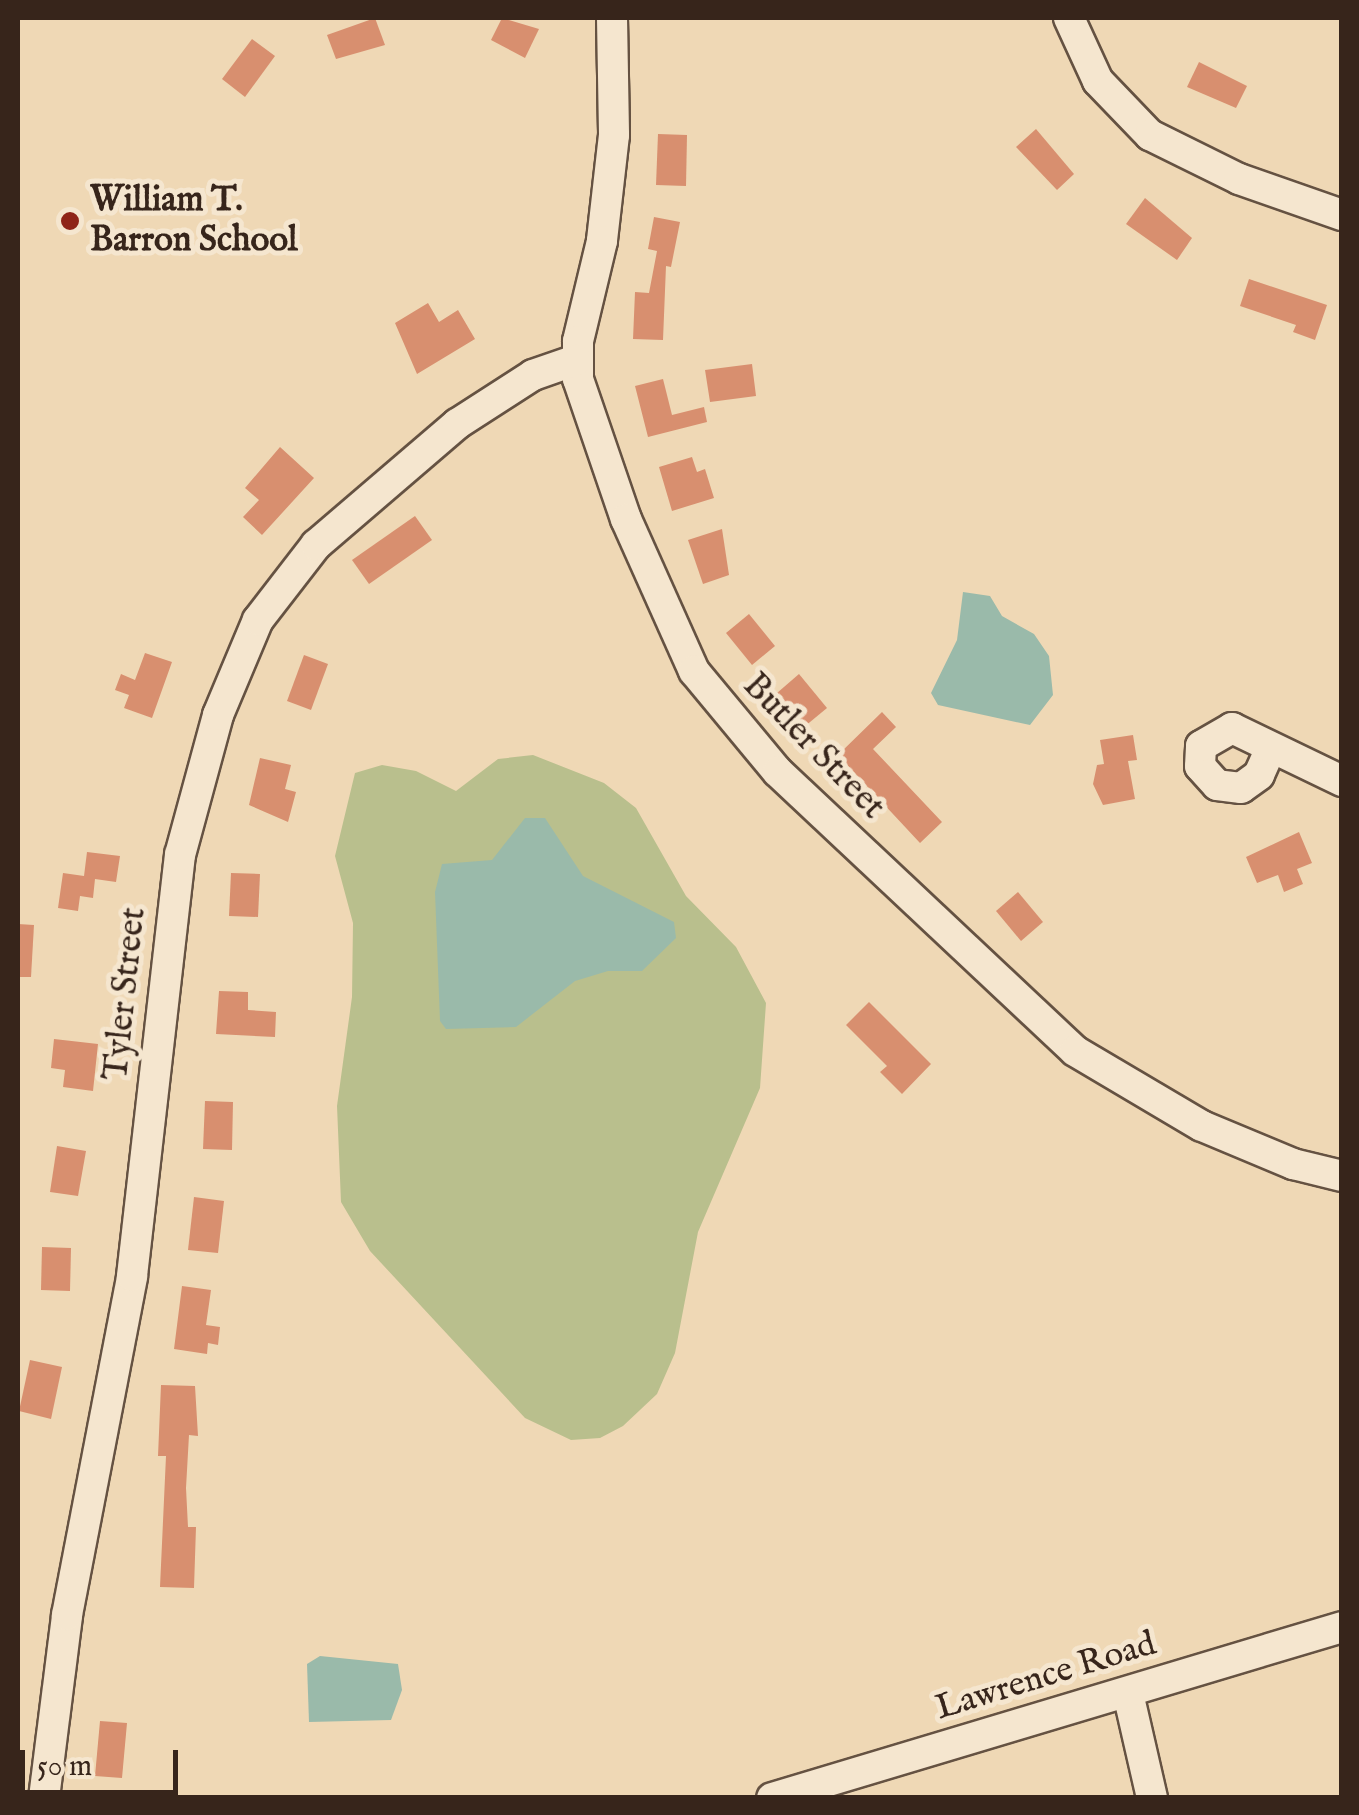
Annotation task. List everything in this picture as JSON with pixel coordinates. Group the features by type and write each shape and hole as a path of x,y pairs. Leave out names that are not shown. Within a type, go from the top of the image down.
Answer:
{"street":[{"name":"Butler Street","path":"612,18 617,92 608,190 576,360 598,446 674,633 742,735 1075,1051 1202,1126 1293,1164 1342,1176"},
{"path":"1069,18 1098,81 1150,135 1238,179 1342,215"},
{"name":"Tyler Street","path":"44,1798 67,1616 132,1276 180,855 207,746 258,620 316,545 457,424 533,375 576,360"},
{"path":"1270,750 1342,781"},
{"name":"Lawrence Road","path":"772,1798 1342,1627"},
{"path":"1128,1693 1152,1798"}],"green space":[{"path":"533,755 604,783 636,808 686,896 736,947 766,1003 760,1088 698,1232 675,1353 657,1394 623,1426 600,1438 571,1440 525,1418 370,1251 341,1202 337,1106 352,997 353,923 335,856 355,773 382,765 416,771 456,791 498,759"}],"shaded area":[{"path":"963,592 990,596 1002,616 1034,634 1049,656 1053,695 1030,725 938,705 931,693 957,640"},
{"path":"525,818 545,818 583,876 674,922 676,938 642,971 608,971 575,981 516,1027 446,1029 440,1021 435,892 442,864 492,860"},
{"path":"320,1656 398,1664 402,1690 391,1720 309,1722 307,1664"}],"building":[{"path":"375,18 385,45 336,59 327,35"},
{"path":"502,18 539,29 525,58 491,40"},
{"path":"252,39 275,56 245,97 222,79"},
{"path":"1199,62 1247,86 1236,108 1187,87"},
{"path":"1036,129 1074,174 1057,190 1016,147"},
{"path":"658,134 687,135 686,186 656,185"},
{"path":"1145,198 1192,238 1177,260 1126,224"},
{"path":"654,217 680,222 671,267 666,266 663,340 633,339 635,292 649,293 657,251 648,249"},
{"path":"1249,279 1327,305 1315,340 1293,332 1296,325 1240,306"},
{"path":"428,303 439,322 458,310 475,339 417,374 395,323"},
{"path":"752,364 756,396 710,402 705,370"},
{"path":"663,379 672,415 704,407 707,422 648,437 635,386"},
{"path":"280,447 314,478 262,535 243,517 259,500 245,488"},
{"path":"692,457 697,472 705,469 714,498 672,511 659,467"},
{"path":"415,516 432,540 369,584 352,560"},
{"path":"722,529 729,575 703,584 688,540"},
{"path":"749,614 775,646 752,665 726,633"},
{"path":"145,653 172,662 152,718 124,708 129,695 115,690 121,674 135,680"},
{"path":"304,655 328,664 311,710 287,701"},
{"path":"799,674 827,708 804,727 777,693"},
{"path":"882,712 896,727 873,749 942,822 920,843 838,755"},
{"path":"1133,735 1137,760 1128,761 1135,799 1103,805 1093,784 1097,765 1104,764 1100,740"},
{"path":"260,758 291,765 285,789 296,792 288,822 249,805"},
{"path":"1299,832 1312,863 1297,869 1303,884 1284,892 1278,875 1257,883 1246,857"},
{"path":"87,852 120,856 116,882 95,879 93,898 80,896 78,911 58,908 63,873 84,876"},
{"path":"231,873 260,874 258,917 229,916"},
{"path":"1018,892 1043,922 1021,941 996,911"},
{"path":"18,924 34,925 31,977 18,977"},
{"path":"219,991 248,992 248,1010 276,1012 275,1037 216,1034"},
{"path":"869,1002 931,1064 902,1094 880,1072 887,1066 846,1025"},
{"path":"54,1039 98,1044 93,1091 63,1087 65,1070 51,1068"},
{"path":"205,1101 233,1102 232,1150 203,1149"},
{"path":"57,1146 86,1151 78,1196 50,1192"},
{"path":"194,1197 224,1201 218,1253 188,1250"},
{"path":"42,1247 71,1248 70,1291 41,1290"},
{"path":"182,1286 211,1290 206,1325 220,1327 218,1345 208,1343 207,1354 174,1349"},
{"path":"30,1360 62,1367 51,1419 19,1411"},
{"path":"161,1385 195,1386 198,1436 189,1435 186,1488 188,1527 196,1527 194,1588 160,1587 166,1456 158,1456"},
{"path":"100,1721 127,1723 122,1778 95,1776"}],"place":[{"name":"William T. Barron School","path":"70,221"}]}
